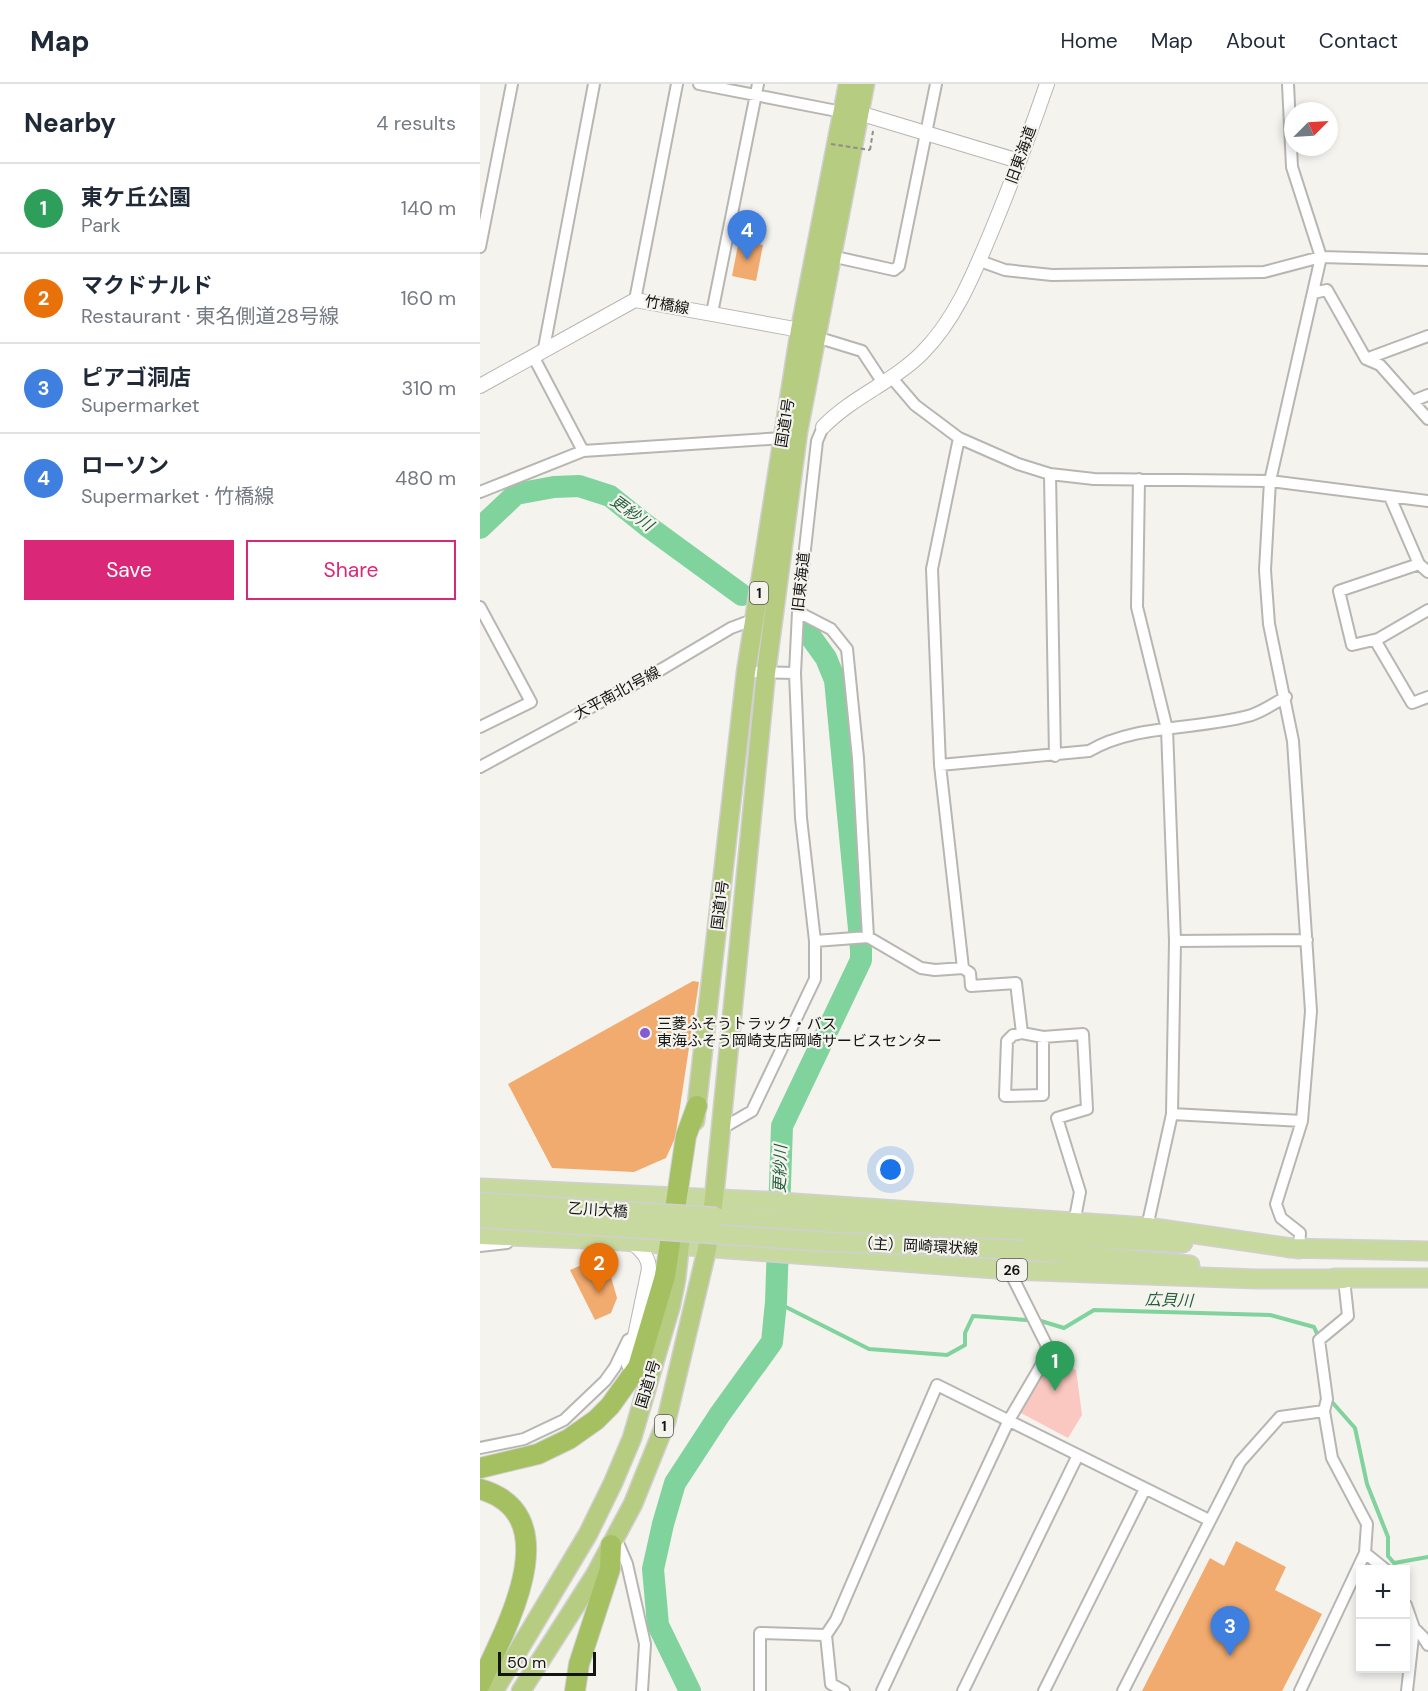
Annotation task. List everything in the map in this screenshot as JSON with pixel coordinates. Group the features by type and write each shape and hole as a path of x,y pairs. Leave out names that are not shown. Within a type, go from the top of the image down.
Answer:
{"highway":[{"name":"国道1号","path":"521,1691 595,1575 633,1504 666,1422 707,1249 766,673 798,432 808,334 831,256 851,113 848,84"},
{"name":"国道1号","path":"697,1106 746,672 783,438 808,334 851,113 866,84"},
{"path":"480,1468 538,1454 568,1439 596,1420 638,1367 675,1245 686,1136 697,1106"},
{"name":"国道1号","path":"494,1691 588,1534 613,1484 632,1438 665,1329 676,1280 675,1245"},
{"path":"480,1489 496,1494 514,1509 525,1528 527,1559 506,1629 480,1684"},
{"path":"574,1691 579,1664 610,1569 613,1540"}],"main road":[{"name":"26","path":"480,1189 791,1202 1147,1227 1299,1249"},
{"name":"乙川大橋","path":"480,1189 738,1219"},
{"name":"（主）岡崎環状線","path":"480,1218 829,1242 1024,1243 1428,1251"},
{"name":"（主）岡崎環状線","path":"738,1219 1024,1243 1344,1279 1428,1278"},
{"name":"26","path":"480,1235 632,1242 1009,1270 1257,1279 1344,1279"}],"street":[{"path":"480,247 513,84"},
{"path":"583,450 539,352 594,84"},
{"path":"635,300 677,84"},
{"path":"699,84 851,113 925,132 1019,161"},
{"path":"712,313 758,84"},
{"path":"831,256 894,270 898,266 936,84"},
{"name":"旧東海道","path":"721,1129 752,1111 815,980 815,941 801,818 795,673 798,612 817,441 824,427 834,416 921,354 939,335 962,298 980,261 1047,84"},
{"path":"1288,84 1292,167 1321,257 1270,481 1265,570 1269,624 1286,697 1293,741 1311,1011 1302,1121 1276,1204 1281,1218 1300,1233 1299,1249"},
{"path":"980,261 1005,270 1052,275 1264,272 1321,257 1428,260"},
{"path":"1313,293 1327,290 1366,359 1380,365 1428,419"},
{"name":"竹橋線","path":"480,386 635,300 712,313 808,334"},
{"path":"808,334 862,351 887,380 915,405 959,438 1018,464 1050,474 1094,479 1270,481 1428,501"},
{"path":"1366,359 1428,336"},
{"path":"1413,401 1428,395"},
{"path":"480,492 583,450 783,438"},
{"path":"959,438 932,569 940,765 963,968"},
{"path":"1050,474 1055,756"},
{"path":"1139,479 1137,607 1167,729 1175,941 1172,1114 1147,1227"},
{"path":"1390,497 1419,564 1428,572"},
{"path":"1419,564 1339,591 1352,645 1375,640 1428,610"},
{"path":"480,607 531,702 480,727"},
{"path":"798,612 831,629 847,649 858,758 868,937"},
{"name":"大平南北1号線","path":"481,764 662,669 731,628 755,619"},
{"path":"1375,640 1412,703 1428,697"},
{"path":"746,672 795,673"},
{"path":"940,765 1089,751 1105,741 1250,716 1286,697"},
{"path":"815,941 868,937 921,968 935,970 963,968 970,973 971,986 1016,984 1022,1033"},
{"path":"1175,941 1307,940"},
{"path":"1043,1037 1043,1095 1005,1096 1008,1067 1007,1041 1013,1035 1022,1033 1043,1037 1083,1034 1087,1108 1057,1118 1080,1192 1074,1223"},
{"path":"1172,1114 1302,1121"},
{"path":"480,1245 555,1238"},
{"path":"620,1392 630,1363 650,1269 644,1253 632,1242"},
{"path":"882,1691 1009,1420 1043,1362 1047,1346 1009,1270"},
{"path":"1300,1691 1365,1553 1367,1524 1332,1458 1324,1411 1327,1399 1319,1340 1348,1316 1344,1279"},
{"path":"480,1448 524,1439 564,1420 605,1381 615,1367 628,1340 636,1336"},
{"path":"844,1691 831,1688 826,1635 836,1620 937,1384 1209,1520"},
{"path":"1123,1691 1240,1462 1280,1416 1324,1411"},
{"path":"963,1691 1078,1455"},
{"path":"1044,1691 1145,1488"},
{"path":"613,1540 627,1564 645,1644 642,1691"},
{"path":"1365,1553 1381,1565"},
{"path":"1407,1691 1414,1628 1410,1616"},
{"path":"1414,1628 1423,1636 1428,1645"},
{"path":"760,1691 759,1634 826,1635"}],"path":[{"path":"831,144 870,150 873,131"}],"shaded area":[{"path":"1054,1358 1076,1370 1082,1415 1068,1438 1019,1412 1048,1360"}],"building":[{"path":"739,240 763,245 756,281 732,276"},
{"name":"三菱ふそうトラック・バス 東海ふそう岡崎支店岡崎サービスセンター","path":"693,981 699,982 680,1107 675,1138 666,1158 634,1172 552,1168 508,1084"},
{"path":"586,1263 603,1269 611,1277 617,1298 611,1313 595,1320 570,1270"},
{"path":"1236,1541 1286,1567 1275,1590 1322,1614 1282,1691 1142,1691 1210,1558 1224,1566"}],"waterway":[{"name":"更紗川","path":"480,528 516,494 554,487 579,486 610,496 742,595"},
{"name":"更紗川","path":"690,1691 658,1625 653,1569 663,1524 675,1483 720,1414 772,1342 776,1302 782,1126 861,960 835,680 826,658 808,633"},
{"name":"広貝川","path":"776,1302 869,1349 947,1355 965,1345 965,1333 973,1316 1041,1321 1064,1328 1094,1310 1270,1315 1314,1327 1319,1338"},
{"name":"広貝川","path":"1331,1398 1355,1428 1367,1484 1388,1537 1388,1556 1394,1563 1428,1557"}],"place":[{"name":"ローソン","path":"747,260"},
{"name":"三菱ふそうトラック・バス 東海ふそう岡崎支店岡崎サービスセンター","path":"645,1033"},
{"name":"マクドナルド","path":"599,1293"},
{"name":"東ケ丘公園","path":"1055,1391"},
{"name":"ピアゴ洞店","path":"1230,1656"}]}
